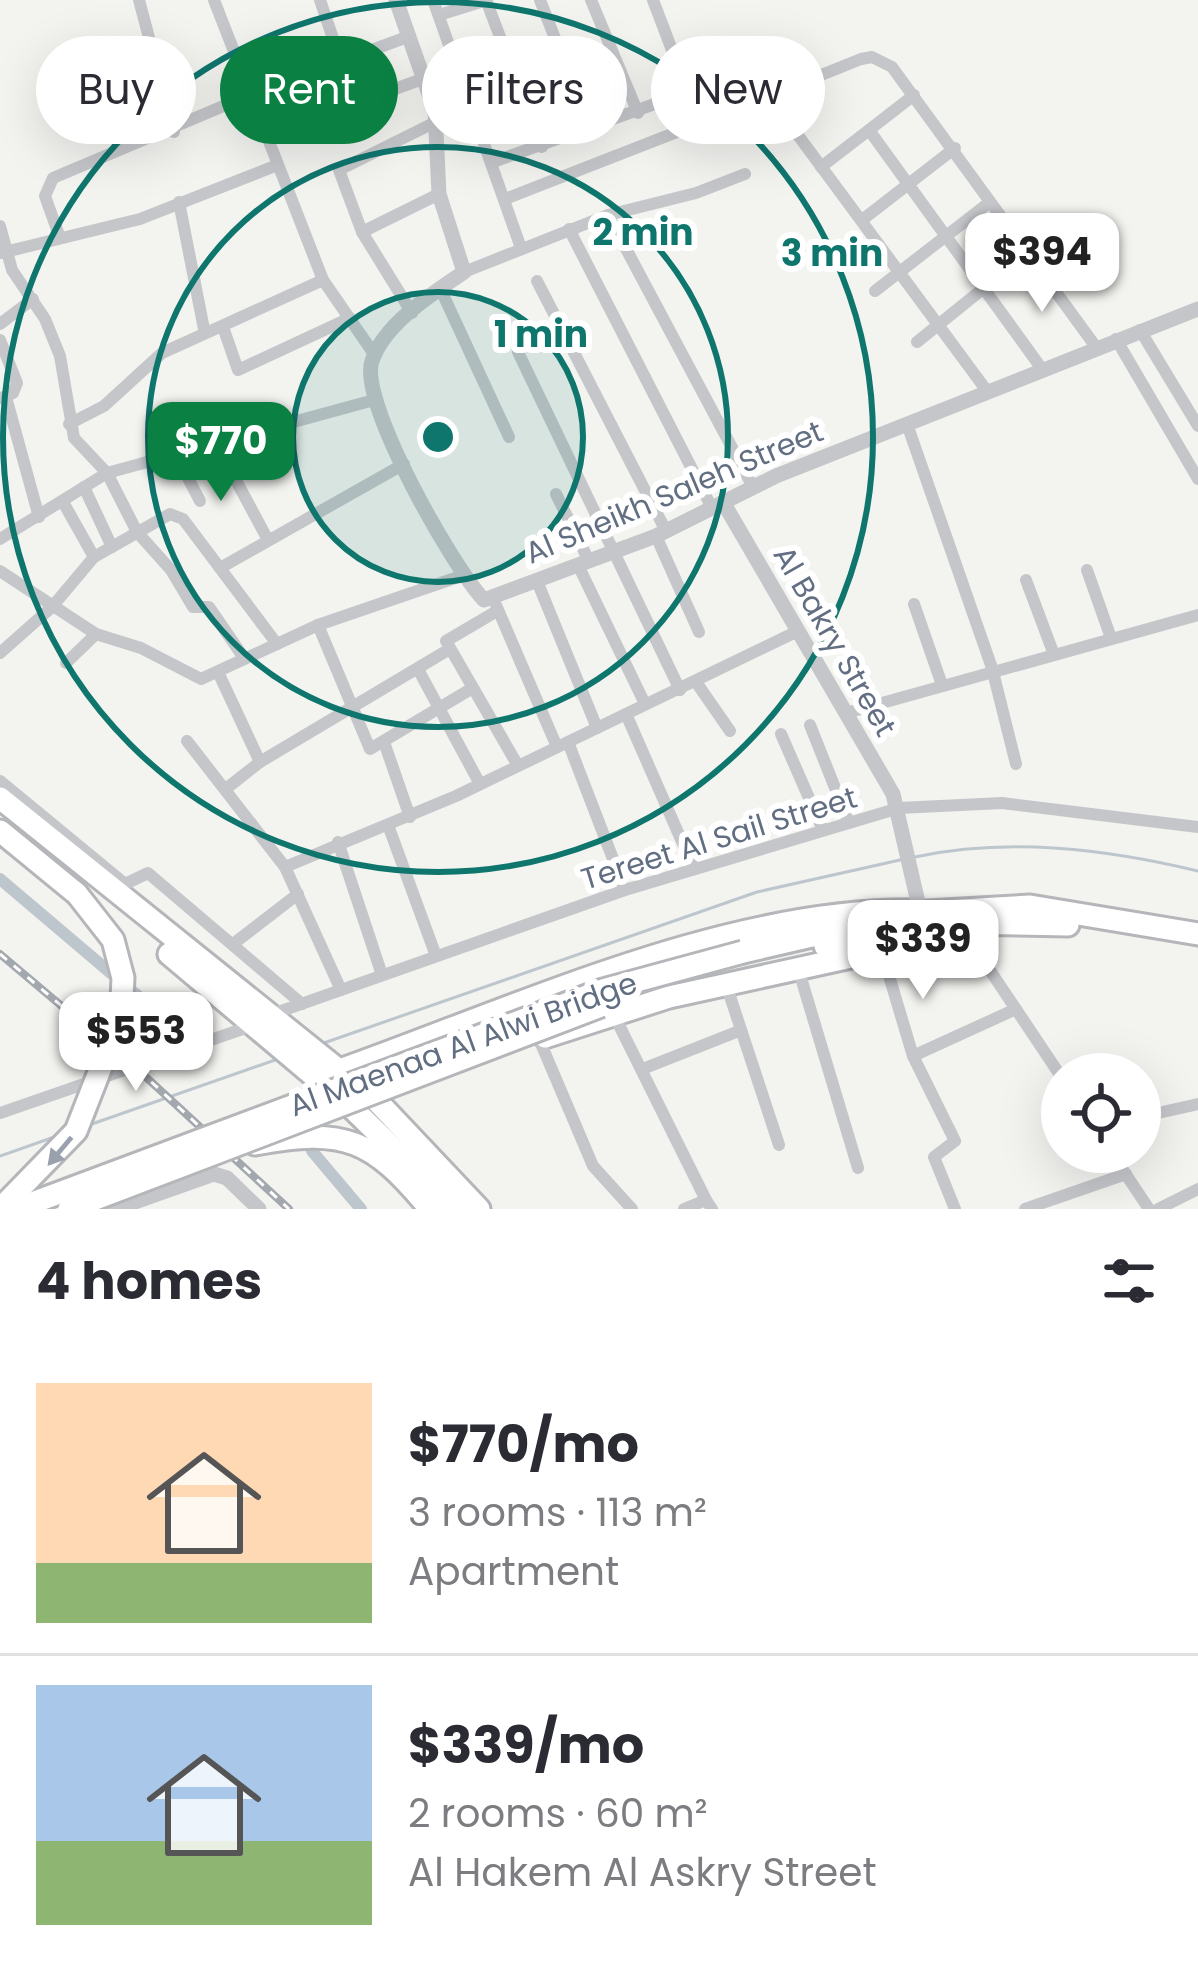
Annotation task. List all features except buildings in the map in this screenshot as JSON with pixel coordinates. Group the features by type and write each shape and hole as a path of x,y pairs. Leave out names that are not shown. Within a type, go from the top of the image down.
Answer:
{"highway":[{"path":"0,798 263,1020"},
{"path":"0,815 331,1075 376,1100 477,1208"},
{"path":"0,830 77,894 104,923 119,958 121,1016 76,1131 0,1209"},
{"path":"331,1075 709,941 849,914 1030,907 1198,934"},
{"name":"Al Maenaa Al Alwi Bridge","path":"16,1209 586,996 920,910"},
{"path":"353,1109 614,1015 726,984 943,936 958,923 1069,925 1198,948"},
{"name":"Al Maenaa Al Alwi Bridge","path":"69,1209 621,998 744,958 958,923"},
{"path":"331,1075 353,1109 477,1208"},
{"path":"237,1147 308,1134 347,1138 384,1158 430,1209"}],"street":[{"path":"140,0 149,36"},
{"path":"214,0 229,36"},
{"path":"320,0 332,36"},
{"path":"396,0 422,70"},
{"path":"433,0 447,36"},
{"path":"439,15 487,0 542,147"},
{"path":"540,0 554,36"},
{"path":"591,0 638,113"},
{"path":"652,0 666,36"},
{"path":"398,41 410,36"},
{"path":"825,75 872,57 892,67 1096,347"},
{"path":"821,167 914,95"},
{"path":"627,117 651,108"},
{"path":"869,130 1042,369"},
{"path":"412,313 362,232 339,170 422,131"},
{"path":"506,199 651,142"},
{"path":"60,238 45,196 53,178 142,144"},
{"path":"271,144 275,166 323,280 374,354"},
{"path":"438,144 439,194 464,272"},
{"path":"486,144 521,248"},
{"path":"493,162 551,144"},
{"path":"804,144 987,392"},
{"path":"862,220 955,148"},
{"path":"3,252 140,219 275,166"},
{"path":"625,890 495,604 480,597 464,575 404,464 368,377 374,354 412,313 464,272 608,215 696,193 745,174"},
{"path":"362,232 439,194"},
{"path":"179,202 204,329"},
{"path":"875,291 990,202"},
{"path":"608,215 753,487"},
{"path":"0,226 3,252 16,280 33,299 60,356 70,424 78,445 107,473 137,532 171,570 193,607 209,607 244,658"},
{"path":"569,229 718,505"},
{"path":"916,342 1026,254"},
{"path":"70,424 104,406 162,353 204,329 223,327 323,280"},
{"path":"537,281 661,533 700,632"},
{"path":"440,288 509,437"},
{"path":"0,324 33,299"},
{"name":"Al Sheikh Saleh Street","path":"495,604 537,581 661,533 753,487 1198,309"},
{"path":"223,327 238,370 350,319"},
{"path":"1140,330 1198,426"},
{"path":"1116,339 1198,479"},
{"path":"0,340 17,382 3,398 39,517"},
{"path":"518,352 680,690"},
{"path":"0,539 107,473 374,400"},
{"path":"907,424 992,668 1016,764"},
{"path":"217,445 268,540"},
{"path":"177,457 200,501"},
{"path":"220,568 404,464"},
{"path":"84,488 112,547"},
{"path":"556,494 645,704"},
{"path":"63,502 94,557"},
{"name":"Al Bakry Street","path":"718,505 798,631 902,816 920,910"},
{"path":"0,653 52,607 94,557 176,514 277,644"},
{"path":"1087,570 1111,638"},
{"path":"0,571 96,634 141,648 191,676 218,672 318,625 464,575"},
{"path":"1026,580 1053,652"},
{"path":"537,581 597,728"},
{"path":"495,604 448,635 448,650 517,764"},
{"path":"914,604 941,682"},
{"path":"220,622 250,607"},
{"path":"846,713 941,682 1198,615"},
{"path":"318,625 370,749 471,689"},
{"path":"285,867 338,842 410,818 798,631"},
{"path":"66,663 96,634"},
{"path":"227,788 260,762 448,650"},
{"path":"418,671 480,784"},
{"path":"218,672 260,762"},
{"path":"696,682 730,731"},
{"path":"626,714 694,869"},
{"path":"810,725 849,823"},
{"path":"781,734 823,830"},
{"path":"187,741 285,867 341,990"},
{"path":"384,742 410,818"},
{"path":"0,781 125,884 148,873 302,1004"},
{"name":"Tereet Al Sail Street","path":"0,1113 625,890 849,823 1002,803 1198,827"},
{"path":"388,825 436,956"},
{"path":"338,842 382,975"},
{"path":"233,944 298,894"},
{"path":"958,923 1045,1053"},
{"path":"881,949 914,1055 955,1141 934,1156 955,1209"},
{"path":"798,968 858,1168"},
{"path":"726,984 779,1144"},
{"path":"914,1055 1016,1009"},
{"path":"614,1015 645,1068 667,1129 709,1204 684,1209"},
{"path":"645,1068 739,1031"},
{"path":"539,1039 593,1166 632,1209"},
{"path":"1161,1112 1198,1104"},
{"path":"115,1209 214,1174 227,1178 259,1209"},
{"path":"1025,1209 1126,1174 1154,1209 1198,1189"}],"waterway":[{"path":"915,857 986,848 1057,848 1198,871"},
{"path":"321,1044 757,892 900,860"},
{"path":"0,879 172,1025"},
{"path":"89,1125 278,1059"},
{"path":"0,1156 57,1136"},
{"path":"312,1151 361,1209"}],"railway":[{"path":"0,954 147,1078 289,1209"}]}
